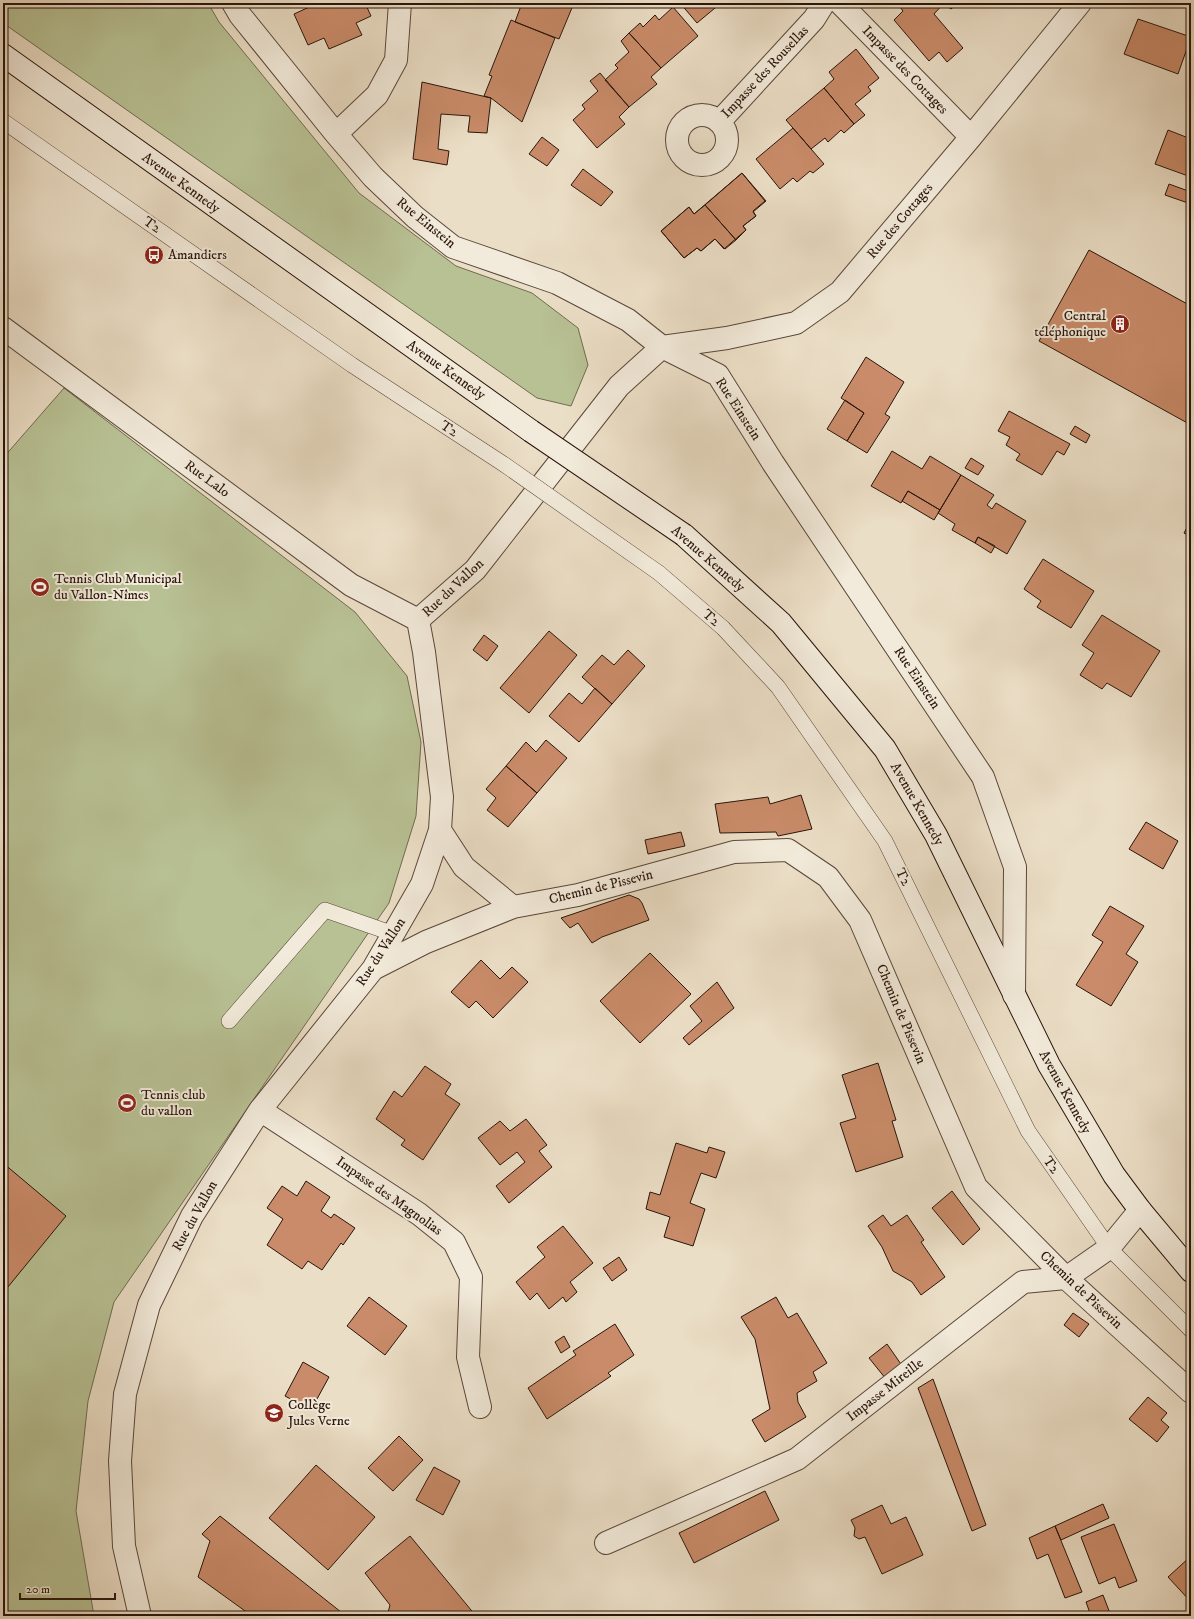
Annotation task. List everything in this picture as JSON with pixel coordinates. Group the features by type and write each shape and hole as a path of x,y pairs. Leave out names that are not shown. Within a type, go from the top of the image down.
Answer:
{"street":[{"name":"Rue Einstein","path":"232,3 336,134 373,177 415,217 453,247 557,283 628,320 662,347 718,375 773,463 983,777 1015,867 1014,995"},
{"path":"336,134 377,95 396,60 400,3"},
{"name":"Impasse des Rousellas","path":"719,122 814,19 824,3"},
{"name":"Impasse des Cottages","path":"840,3 971,137"},
{"name":"Rue des Cottages","path":"662,347 727,338 796,323 840,292 971,137 1080,3"},
{"name":"Avenue Kennedy","path":"3,55 531,431 684,535 781,623 885,749 936,835 1049,1065 1098,1149 1140,1210 1188,1263"},
{"name":"Rue Lalo","path":"3,328 351,585 418,620"},
{"name":"Rue du Vallon","path":"140,1616 124,1546 120,1461 125,1394 149,1305 192,1216 260,1110 373,969 422,884 440,830 442,797 424,652 418,620 476,570 619,386 662,347"},
{"path":"440,830 464,867 513,907"},
{"name":"Chemin de Pissevin","path":"373,969 426,942 513,907 578,896 734,852 788,850 828,877 860,920 976,1187 1066,1278 1191,1392"},
{"name":"Impasse des Magnolias","path":"260,1110 419,1214 454,1242 471,1277 468,1357 480,1407"},
{"name":"Impasse Mireille","path":"606,1543 797,1460 1023,1282 1066,1278 1109,1248 1140,1210"}],"lane":[{"name":"T2","path":"3,121 352,365 505,465 660,572 723,628 778,687 885,841 1028,1131 1109,1248 1191,1330"},
{"path":"229,1021 325,910 394,934"}],"green space":[{"path":"3,3 208,3 219,22 359,193 456,266 532,293 578,328 588,365 571,406 537,398 3,23"},
{"name":"Tennis club du vallon","path":"64,388 355,612 407,676 421,742 416,816 389,903 114,1302 88,1401 76,1511 94,1616 3,1616 3,458"}],"building":[{"path":"318,3 365,3 371,16 356,23 362,35 329,49 324,38 308,45 294,14"},
{"path":"522,3 574,3 559,39 515,22"},
{"path":"680,3 721,3 697,23"},
{"path":"897,3 944,3 934,14 963,48 947,62 939,52 929,61 894,20 903,11"},
{"path":"944,3 958,3 951,9"},
{"path":"673,7 698,36 661,68 629,33 640,23 643,27 655,15 659,20"},
{"path":"1138,19 1191,37 1178,74 1124,54"},
{"path":"511,20 555,38 522,122 491,98 484,96 492,76 489,75"},
{"path":"629,33 661,68 651,77 657,84 629,107 605,80 618,68 615,65 629,52 621,41"},
{"path":"856,49 879,78 868,87 871,91 855,104 865,115 854,124 824,88 834,79 829,72"},
{"path":"600,73 629,107 619,117 625,124 597,148 573,120 585,109 582,105 598,91 590,81"},
{"path":"422,82 491,98 487,133 468,132 470,116 441,114 438,149 449,151 447,165 413,159"},
{"path":"824,88 854,124 844,133 841,130 828,142 825,138 811,149 786,120"},
{"path":"793,128 824,164 813,173 810,171 797,182 793,178 780,189 756,159"},
{"path":"1168,130 1191,139 1191,177 1155,164"},
{"path":"542,137 559,150 547,166 529,154"},
{"path":"583,169 613,192 601,206 571,185"},
{"path":"742,173 765,201 753,211 756,216 743,226 746,230 724,249 715,239 701,251 697,248 684,258 661,231 689,207 694,214"},
{"path":"742,173 766,201 753,212 756,216 743,226 746,230 736,240 705,205"},
{"path":"1169,184 1191,192 1191,204 1165,195"},
{"path":"705,205 736,240 725,249 715,239 701,251 697,248 684,258 661,231 689,207 694,214"},
{"name":"Central téléphonique","path":"1089,250 1191,306 1191,425 1039,341"},
{"path":"866,357 904,382 885,414 890,417 867,453 847,441 864,413 841,398"},
{"path":"845,400 864,413 847,441 827,429"},
{"path":"1009,411 1070,444 1064,455 1057,451 1042,475 1016,460 1020,454 1006,445 1010,437 998,431"},
{"path":"1075,426 1090,435 1086,443 1070,434"},
{"path":"892,451 922,469 930,456 961,475 940,510 908,491 901,503 871,486"},
{"path":"971,458 984,466 978,475 965,468"},
{"path":"961,475 994,495 987,505 992,509 996,503 1026,521 1007,554 978,537 975,543 952,530 955,524 938,513"},
{"path":"908,491 940,510 934,520 902,501"},
{"path":"1191,520 1191,537 1184,533"},
{"path":"978,537 995,546 991,553 975,543"},
{"path":"1043,559 1094,591 1071,628 1037,607 1041,601 1024,589"},
{"path":"1102,615 1160,651 1131,697 1107,683 1102,689 1080,675 1094,653 1082,645"},
{"path":"549,631 577,655 529,713 500,688"},
{"path":"484,635 498,646 487,661 473,650"},
{"path":"628,650 645,666 612,704 582,677 602,655 614,665"},
{"path":"595,688 612,704 579,742 549,716 569,693 582,704"},
{"path":"546,740 567,758 537,793 506,766 526,742 536,752"},
{"path":"506,766 537,793 508,827 487,810 496,798 486,789"},
{"path":"801,795 812,829 778,836 776,832 720,833 715,804 768,797 770,804"},
{"path":"1146,822 1178,841 1163,869 1129,849"},
{"path":"681,832 685,846 648,854 645,840"},
{"path":"629,895 639,899 649,920 602,937 592,943 578,923 570,928 561,918"},
{"path":"1110,906 1144,926 1126,954 1138,962 1111,1006 1076,985 1103,942 1092,935"},
{"path":"650,953 691,994 640,1043 600,1001"},
{"path":"481,960 500,979 512,967 528,982 493,1018 476,1001 469,1008 451,992"},
{"path":"717,982 734,1008 689,1045 683,1038 702,1021 690,1006"},
{"path":"878,1063 896,1120 892,1121 903,1157 856,1172 840,1123 856,1118 842,1075"},
{"path":"425,1066 451,1084 445,1094 460,1104 423,1160 401,1145 405,1140 376,1119 394,1091 402,1097"},
{"path":"526,1119 547,1145 539,1151 552,1167 509,1203 496,1186 525,1162 517,1152 500,1165 478,1138 500,1121 510,1131"},
{"path":"676,1143 707,1153 709,1147 725,1152 716,1178 701,1173 690,1203 705,1209 693,1246 664,1237 670,1217 646,1209 650,1192 660,1195"},
{"path":"3,1163 66,1216 3,1293"},
{"path":"306,1181 330,1197 321,1211 331,1218 334,1214 355,1228 343,1245 341,1243 322,1270 308,1261 302,1269 267,1245 283,1219 267,1208 282,1186 297,1196"},
{"path":"952,1191 980,1229 963,1245 932,1208"},
{"path":"883,1215 891,1226 907,1215 924,1240 921,1242 945,1277 921,1295 912,1282 893,1271 882,1247 868,1226"},
{"path":"563,1226 593,1263 570,1282 577,1292 566,1302 563,1297 549,1309 537,1293 530,1300 516,1282 545,1257 537,1247"},
{"path":"619,1257 627,1270 612,1281 603,1268"},
{"path":"369,1297 407,1326 385,1355 347,1326"},
{"path":"776,1297 788,1318 797,1313 827,1363 813,1372 817,1381 797,1393 798,1402 806,1417 765,1442 752,1420 770,1409 755,1339 741,1317"},
{"path":"1073,1313 1089,1324 1079,1337 1064,1325"},
{"path":"615,1324 634,1355 608,1373 611,1376 547,1419 528,1388 576,1355 573,1351"},
{"path":"564,1336 570,1347 561,1353 555,1342"},
{"path":"887,1344 903,1367 886,1379 869,1358"},
{"path":"303,1362 329,1377 311,1410 285,1396"},
{"path":"933,1379 986,1525 972,1531 918,1388"},
{"path":"1148,1397 1167,1413 1161,1420 1169,1427 1157,1442 1129,1419"},
{"path":"399,1436 423,1460 393,1491 368,1468"},
{"path":"316,1465 375,1517 328,1570 269,1518"},
{"path":"434,1467 460,1481 443,1515 416,1500"},
{"path":"765,1491 779,1520 694,1563 679,1533"},
{"path":"1103,1504 1109,1518 1061,1540 1055,1526"},
{"path":"882,1505 891,1524 906,1517 923,1555 882,1574 865,1537 859,1539 854,1536 855,1528 851,1520"},
{"path":"220,1516 346,1616 252,1616 198,1577 210,1541 202,1534"},
{"path":"1114,1524 1137,1581 1119,1588 1115,1577 1099,1584 1081,1537"},
{"path":"1055,1526 1082,1592 1065,1598 1048,1554 1037,1559 1029,1538"},
{"path":"410,1536 476,1616 387,1616 390,1605 365,1573"},
{"path":"1191,1556 1191,1602 1168,1577"},
{"path":"1103,1595 1111,1616 1091,1616 1086,1602"}],"place":[{"name":"Amandiers","path":"154,255"},
{"name":"Central téléphonique","path":"1120,324"},
{"name":"Tennis Club Municipal du Vallon-Nîmes","path":"40,587"},
{"name":"Tennis club du vallon","path":"127,1103"},
{"name":"Collège Jules Verne","path":"274,1413"}]}
